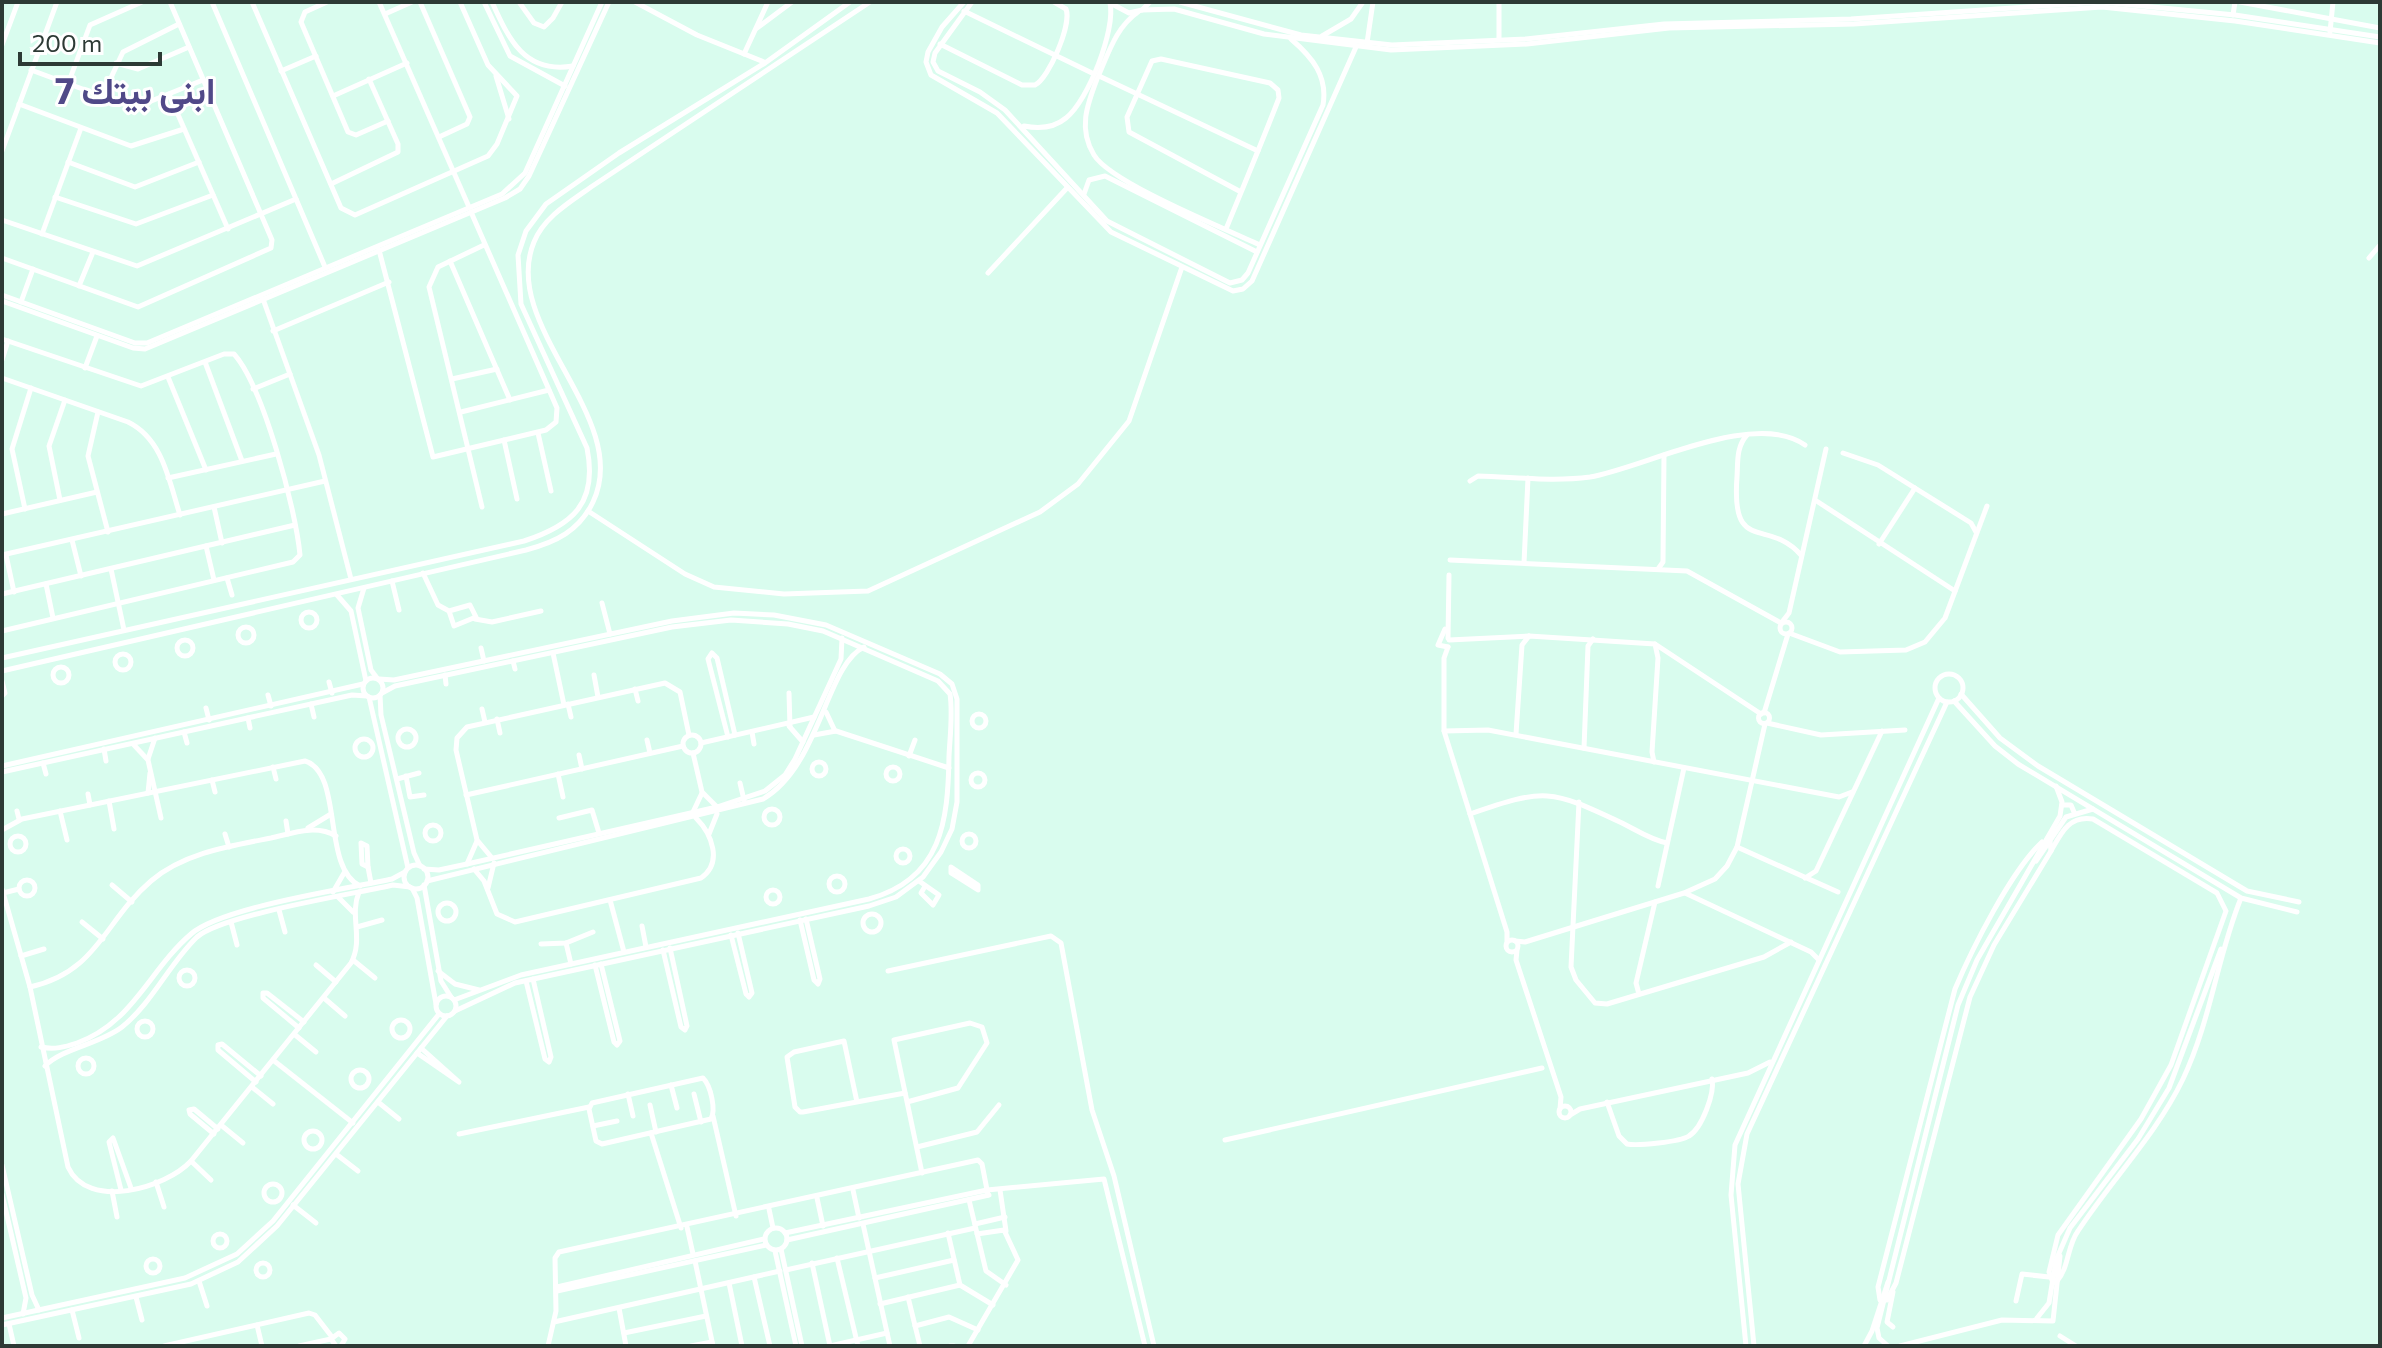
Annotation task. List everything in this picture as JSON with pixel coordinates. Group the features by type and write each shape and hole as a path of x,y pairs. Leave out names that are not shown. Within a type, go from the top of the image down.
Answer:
{"street":[{"path":"2,45 18,2"},
{"path":"2,151 57,2"},
{"path":"68,84 90,25 142,2"},
{"path":"2,258 134,306 146,306 268,252 272,240 170,2"},
{"path":"212,2 325,267"},
{"path":"252,2 341,208 355,215 488,156 509,119 517,96 495,75"},
{"path":"327,2 302,17 303,27 352,134 388,121"},
{"path":"379,2 550,390 558,416 551,427 538,433 433,457 379,250"},
{"path":"385,14 412,2"},
{"path":"420,2 470,117 467,124 439,137"},
{"path":"460,2 495,75 509,119"},
{"path":"484,2 510,56 566,87"},
{"path":"492,2 510,43 522,55 543,65 575,65"},
{"path":"519,2 534,23 544,27 562,2"},
{"path":"2,301 135,343 147,343 325,267 379,250 470,210 519,182 566,87 602,2"},
{"path":"575,65 609,2"},
{"path":"635,2 649,5 684,29 765,63"},
{"path":"744,54 768,2"},
{"path":"754,30 792,2"},
{"path":"2,671 543,546 567,535 588,511 601,479 600,456 547,331 529,278 530,255 535,238 566,205 870,2"},
{"path":"964,2 942,27 928,52 929,72 997,113 1111,232 1230,291 1243,289 1250,283 1356,47"},
{"path":"972,2 933,58 938,71 988,97 1021,125 1118,229 1227,282 1245,278 1324,100 1315,63 1290,38"},
{"path":"940,44 1028,86 1043,80 1069,18 1064,7 1054,2"},
{"path":"1109,2 1122,12 1174,9 1249,31 1356,47 1404,50 1527,44 1645,28 1854,24 2093,7 2234,18"},
{"path":"1109,2 1109,33 1087,104 1085,123 1088,142 1097,160 1118,176 1260,245"},
{"path":"1021,125 1041,128 1065,119 1080,102 1121,28 1150,2"},
{"path":"1180,2 1252,24 1319,37 1403,46 1645,28 1851,19 2101,2 2380,40"},
{"path":"1319,37 1342,27 1363,2"},
{"path":"1367,43 1373,2"},
{"path":"1499,2 1499,40"},
{"path":"2234,18 2237,2 2330,16 2380,28"},
{"path":"2330,33 2331,2"},
{"path":"2,658 524,541 552,531 573,515 590,486 587,448 521,304 518,255 532,220 546,204 765,63 848,4 850,15"},
{"path":"964,11 1258,151"},
{"path":"102,97 116,63 131,46 179,24"},
{"path":"116,63 138,69 189,47"},
{"path":"281,71 316,56"},
{"path":"1226,229 1258,151 1279,98 1273,84 1158,59 1148,65 1126,120 1131,134 1241,192"},
{"path":"333,96 407,63"},
{"path":"540,72 543,65"},
{"path":"31,70 134,108 203,80"},
{"path":"331,184 395,155 399,148 369,79"},
{"path":"169,94 228,229"},
{"path":"19,104 135,147 184,129"},
{"path":"685,112 691,122"},
{"path":"666,124 672,128 671,136"},
{"path":"42,234 81,128"},
{"path":"68,162 135,187 199,162"},
{"path":"1084,195 1089,180 1105,176 1257,252"},
{"path":"988,273 1067,188"},
{"path":"55,197 136,224 213,195"},
{"path":"2,220 93,252 141,265 296,199"},
{"path":"2,295 97,336 145,349 470,210"},
{"path":"482,507 471,448 429,287 433,272 484,245"},
{"path":"2369,258 2380,245"},
{"path":"79,286 93,252"},
{"path":"450,261 510,400"},
{"path":"588,511 685,574 714,587 797,595 868,591 1047,509 1078,484 1129,421 1182,267"},
{"path":"21,302 33,269"},
{"path":"273,331 389,282"},
{"path":"263,299 325,481 351,579"},
{"path":"527,339 547,331"},
{"path":"85,368 97,336"},
{"path":"2,360 5,340 141,386 224,354 234,354 253,389 276,454 300,555 297,561 2,631"},
{"path":"205,362 242,461"},
{"path":"452,379 497,369"},
{"path":"253,389 290,374"},
{"path":"168,377 206,470"},
{"path":"2,378 145,432 156,448 180,515"},
{"path":"25,509 12,449 31,388"},
{"path":"461,412 550,390"},
{"path":"60,500 49,446 65,400"},
{"path":"98,412 88,456 108,532"},
{"path":"538,433 551,491"},
{"path":"1747,435 1739,447 1735,502 1740,520 1754,532 1793,547 1802,556"},
{"path":"1470,481 1478,476 1596,476 1730,437 1747,435 1792,439 1805,445"},
{"path":"1730,437 1739,447"},
{"path":"504,440 517,499"},
{"path":"1516,960 1509,951 1514,944 1650,906 1699,887 1724,870 1737,847 1767,705 1782,645 1790,630 1789,613 1826,449"},
{"path":"1843,453 1878,465 1971,523 1977,533"},
{"path":"168,478 276,454"},
{"path":"1664,455 1663,562 1668,570"},
{"path":"1524,563 1528,478"},
{"path":"14,592 4,555 325,481"},
{"path":"1879,544 1915,488"},
{"path":"2,514 97,492"},
{"path":"1815,499 1825,509 1955,591"},
{"path":"1450,560 1658,569 1695,574 1781,626 1840,652 1911,649 1925,642 1940,627 1987,506"},
{"path":"214,507 222,543"},
{"path":"1812,510 1825,509"},
{"path":"1971,523 1982,519"},
{"path":"2,594 295,525"},
{"path":"72,540 81,576"},
{"path":"1793,547 1804,544"},
{"path":"206,546 214,581"},
{"path":"1658,569 1663,562"},
{"path":"111,569 124,631"},
{"path":"423,573 438,604 449,611 454,626 475,619 492,622 541,611"},
{"path":"1449,575 1444,731 1561,1097 1569,1110"},
{"path":"227,578 232,595"},
{"path":"392,581 399,610"},
{"path":"46,584 54,619"},
{"path":"365,587 358,608 371,670 378,679 386,744 406,837 422,867 438,971 455,1011"},
{"path":"14,1346 6,1325 72,1310 203,1272 231,1258 260,1236 336,1154 378,1102 439,1014 418,901 405,880 406,837 397,779 364,682 351,611 336,594"},
{"path":"305,601 308,613"},
{"path":"602,603 610,634"},
{"path":"449,611 471,605 475,619"},
{"path":"2,766 184,732 271,706 332,693 381,694 392,687 553,653 624,634 734,613 789,617 826,625 944,676 956,691 956,811 950,835 919,881 896,897 803,920 646,947 571,964 493,991 447,1016 377,1093 249,1253 199,1281 136,1297 2,1318"},
{"path":"1782,645 1781,626 1789,613"},
{"path":"242,615 245,627"},
{"path":"2,772 209,720 248,718 311,704 351,692 364,682 378,679 390,681 610,634 686,624 731,620 800,626 841,637 947,688 951,700 949,768 946,814 937,856 884,894 452,999 442,997 436,1004"},
{"path":"1781,626 1790,630"},
{"path":"180,629 183,640"},
{"path":"1514,636 1522,645"},
{"path":"1444,658 1439,647 1447,642 1514,636 1655,644 1670,650 1753,711 1779,724 1816,735 1905,730"},
{"path":"1516,734 1522,645 1529,636"},
{"path":"493,861 599,833 763,799 785,782 801,761 826,710 844,660 841,637"},
{"path":"1583,638 1588,646"},
{"path":"1584,748 1588,646 1593,639"},
{"path":"119,643 121,654"},
{"path":"1654,762 1658,658 1655,644"},
{"path":"718,809 765,791 780,779 803,743 844,660 864,647"},
{"path":"481,648 484,661"},
{"path":"1658,658 1670,650"},
{"path":"553,653 571,717"},
{"path":"712,653 717,658 731,736 708,659 712,653"},
{"path":"57,658 60,668"},
{"path":"513,661 515,669"},
{"path":"445,675 446,684"},
{"path":"594,675 598,697"},
{"path":"1746,1346 1731,1170 1738,1135 1939,698 1936,684 1947,675 1960,681 1961,694 2000,738 2029,760 2253,893 2299,902"},
{"path":"2,681 5,694 2,696"},
{"path":"329,682 332,693"},
{"path":"488,889 493,861 477,840 456,742 467,727 665,683 674,685 680,692 689,735 683,746"},
{"path":"635,689 638,701"},
{"path":"789,693 788,725 803,743"},
{"path":"1754,1346 1739,1171 1754,1118 1951,701 1961,694"},
{"path":"268,695 271,706"},
{"path":"1939,698 1951,701 1995,746 2025,768 2241,898 2297,912"},
{"path":"311,704 314,717"},
{"path":"206,708 209,720"},
{"path":"482,709 485,722"},
{"path":"826,710 828,722 836,731"},
{"path":"693,753 701,743 815,717"},
{"path":"248,718 250,728"},
{"path":"497,719 500,733"},
{"path":"957,720 971,721"},
{"path":"1444,731 1479,729 1516,734 1751,782 1839,797 1852,792"},
{"path":"813,735 836,731 949,768"},
{"path":"1805,878 1816,871 1882,731"},
{"path":"184,732 187,743"},
{"path":"752,732 754,744"},
{"path":"1867,733 1875,744"},
{"path":"689,735 698,737 701,743"},
{"path":"156,738 148,760 161,818"},
{"path":"1576,746 1582,738"},
{"path":"647,740 650,753"},
{"path":"909,756 915,740"},
{"path":"372,746 399,741"},
{"path":"132,743 148,760"},
{"path":"466,795 683,746 693,753 702,792 718,809"},
{"path":"104,749 106,761"},
{"path":"1645,760 1652,752"},
{"path":"896,766 899,753"},
{"path":"579,755 582,769"},
{"path":"2025,768 2029,760"},
{"path":"2,830 16,820 302,761 314,765 320,773 344,872 360,889"},
{"path":"801,761 812,766"},
{"path":"43,763 46,774"},
{"path":"273,767 276,779"},
{"path":"1658,886 1684,768"},
{"path":"148,793 150,772"},
{"path":"397,779 419,773"},
{"path":"558,774 563,797"},
{"path":"406,776 410,797 424,795"},
{"path":"212,780 215,792"},
{"path":"957,780 970,780"},
{"path":"740,783 744,800"},
{"path":"1888,1346 1879,1338 1877,1328 1952,1024 1980,962 2060,816 2062,805 2056,786"},
{"path":"694,815 702,792"},
{"path":"1470,814 1539,793 1559,795 1667,843"},
{"path":"88,794 90,805"},
{"path":"1839,797 1845,807"},
{"path":"763,799 769,809"},
{"path":"109,801 114,829"},
{"path":"1579,802 1570,928 1571,970 1592,1001 1607,1004 1775,952 1791,942"},
{"path":"2062,805 2071,805 2074,812"},
{"path":"709,835 718,809"},
{"path":"1883,1300 1878,1287 1944,1022 1969,957 2013,881 2064,819 2074,812 2094,809"},
{"path":"559,818 592,810 599,833"},
{"path":"16,836 17,811"},
{"path":"60,811 67,840"},
{"path":"304,831 331,814"},
{"path":"470,866 488,889 497,914 512,922 610,900 704,876 714,859 709,835 694,815"},
{"path":"353,913 360,889 371,883 392,882 411,887 425,883 441,872 678,818"},
{"path":"1893,1327 1887,1322 1893,1292 1980,962 2068,824 2086,818 2151,851 2220,895 2226,908 2223,921 2177,1050 2156,1094 2051,1256 2054,1320 2037,1318 1989,1323 1900,1346"},
{"path":"286,821 288,834"},
{"path":"30,987 72,971 132,902 166,870 229,847 288,834 321,829 336,836"},
{"path":"225,834 229,847"},
{"path":"396,838 425,834"},
{"path":"950,835 961,838"},
{"path":"470,866 477,840"},
{"path":"2048,840 2051,851"},
{"path":"1737,847 1838,892"},
{"path":"2151,851 2162,850"},
{"path":"937,856 950,868 974,890 978,890 978,885 953,867 950,868"},
{"path":"908,862 918,872"},
{"path":"368,867 371,883"},
{"path":"45,1066 57,1057 117,1031 133,1017 200,935 231,922 392,882 407,870 422,867 441,872"},
{"path":"1816,871 1818,883"},
{"path":"336,895 344,872"},
{"path":"919,881 924,888"},
{"path":"112,885 132,902"},
{"path":"1699,887 1702,903"},
{"path":"19,889 3,891 30,987 40,1046 71,1173 88,1188 112,1191 172,1176 191,1161 353,960 357,947 357,927 353,913 336,895"},
{"path":"838,892 841,905"},
{"path":"1684,893 1791,942 1818,959"},
{"path":"2250,901 2253,893"},
{"path":"40,1046 59,1048 101,1032 126,1014 186,938 204,925 234,914 336,895"},
{"path":"2037,1318 2048,1307 2062,1236 2161,1102 2189,1042 2241,898"},
{"path":"610,900 624,952"},
{"path":"774,905 777,918"},
{"path":"869,906 871,913"},
{"path":"1639,994 1636,983 1650,906"},
{"path":"279,910 285,932"},
{"path":"428,917 439,914"},
{"path":"357,927 382,920"},
{"path":"803,920 812,956"},
{"path":"2223,921 2231,923"},
{"path":"82,922 103,939"},
{"path":"231,922 237,945"},
{"path":"642,926 646,947"},
{"path":"541,944 566,943 593,932"},
{"path":"734,934 744,972"},
{"path":"1775,935 1778,943 1775,952"},
{"path":"888,971 1056,937 1061,943 1092,1110 1115,1179 1154,1346"},
{"path":"566,943 571,964"},
{"path":"2053,1280 2072,1241 2146,1141 2178,1089 2203,1030 2223,947"},
{"path":"21,956 44,949"},
{"path":"666,949 680,1006"},
{"path":"1811,952 1822,950"},
{"path":"1969,957 1980,962"},
{"path":"353,960 375,978"},
{"path":"598,964 612,1024"},
{"path":"316,965 336,982"},
{"path":"2207,986 2220,965"},
{"path":"172,967 180,973"},
{"path":"438,971 455,984 480,990"},
{"path":"155,977 161,981"},
{"path":"534,977 544,1041"},
{"path":"299,1028 263,998 263,993 279,1001 304,1022"},
{"path":"324,998 345,1016"},
{"path":"274,1007 279,1001"},
{"path":"439,1014 447,1016"},
{"path":"133,1017 140,1023"},
{"path":"907,1102 958,1088 985,1047 985,1030 970,1023 894,1040 905,1093 907,1102 917,1147 922,1173"},
{"path":"294,1034 316,1052"},
{"path":"407,1035 448,1073"},
{"path":"857,1102 844,1041 794,1052 787,1057 797,1111 857,1102 905,1093"},
{"path":"82,1048 85,1058"},
{"path":"261,1076 230,1056 273,1104"},
{"path":"273,1060 353,1123"},
{"path":"1560,1109 1580,1109 1748,1073 1771,1062"},
{"path":"1225,1140 1542,1068"},
{"path":"1748,1073 1758,1089"},
{"path":"459,1134 705,1079 736,1216"},
{"path":"1607,1102 1619,1136 1627,1144 1686,1138 1694,1131 1712,1093 1712,1079"},
{"path":"367,1085 377,1093"},
{"path":"671,1085 677,1108"},
{"path":"628,1094 633,1116"},
{"path":"694,1094 701,1122"},
{"path":"1561,1097 1563,1117 1569,1110"},
{"path":"378,1102 399,1119"},
{"path":"650,1105 653,1132 694,1258 712,1344 691,1346"},
{"path":"917,1147 977,1132 999,1105"},
{"path":"589,1107 596,1141 600,1144 701,1122 713,1116"},
{"path":"218,1129 194,1109 189,1110 190,1114 243,1143"},
{"path":"593,1126 617,1121"},
{"path":"121,1190 109,1142 112,1138 117,1140 131,1188"},
{"path":"319,1146 328,1153"},
{"path":"336,1154 358,1171"},
{"path":"548,1346 554,1322 557,1253 769,1209 978,1160 982,1164 988,1193"},
{"path":"191,1161 211,1180"},
{"path":"2,1165 26,1298 23,1314"},
{"path":"1731,1170 1739,1171"},
{"path":"773,1228 786,1237 999,1190 1053,1181 1101,1179 1108,1183 1145,1346"},
{"path":"1108,1183 1115,1179"},
{"path":"1905,1179 1920,1183"},
{"path":"156,1182 164,1207"},
{"path":"853,1190 890,1346"},
{"path":"968,1346 1018,1260 1006,1231 999,1190"},
{"path":"112,1191 117,1217"},
{"path":"799,1346 778,1250 786,1237 823,1226 969,1200 988,1193"},
{"path":"2,1194 6,1223 39,1310"},
{"path":"817,1198 823,1226"},
{"path":"280,1199 316,1223"},
{"path":"969,1200 986,1271 1006,1285"},
{"path":"765,1242 773,1228 769,1209"},
{"path":"976,1229 1005,1217"},
{"path":"554,1322 948,1233 976,1229 1006,1231"},
{"path":"948,1233 960,1285"},
{"path":"2062,1236 2072,1241"},
{"path":"557,1289 765,1242 778,1250"},
{"path":"224,1248 231,1258"},
{"path":"249,1253 258,1264"},
{"path":"837,1258 857,1343"},
{"path":"875,1278 954,1260"},
{"path":"812,1263 830,1346 857,1343 887,1333"},
{"path":"154,1273 157,1284"},
{"path":"2016,1301 2022,1274 2053,1280"},
{"path":"754,1277 770,1346"},
{"path":"199,1281 207,1306"},
{"path":"729,1283 742,1346"},
{"path":"880,1304 960,1285 993,1305"},
{"path":"1864,1346 1883,1300 1893,1292"},
{"path":"136,1297 142,1320"},
{"path":"908,1297 920,1346"},
{"path":"619,1308 626,1346"},
{"path":"72,1310 79,1338"},
{"path":"164,1346 312,1313 339,1344"},
{"path":"624,1333 706,1316"},
{"path":"915,1326 949,1317 978,1330"},
{"path":"257,1325 262,1346"},
{"path":"2060,1336 2076,1346"},
{"path":"1869,1337 1874,1346 1879,1338"},
{"path":"299,1346 339,1344"},
{"path":"325,1346 339,1344"}],"district":[{"name":"ابنى بيتك 7","path":"135,91"}]}
